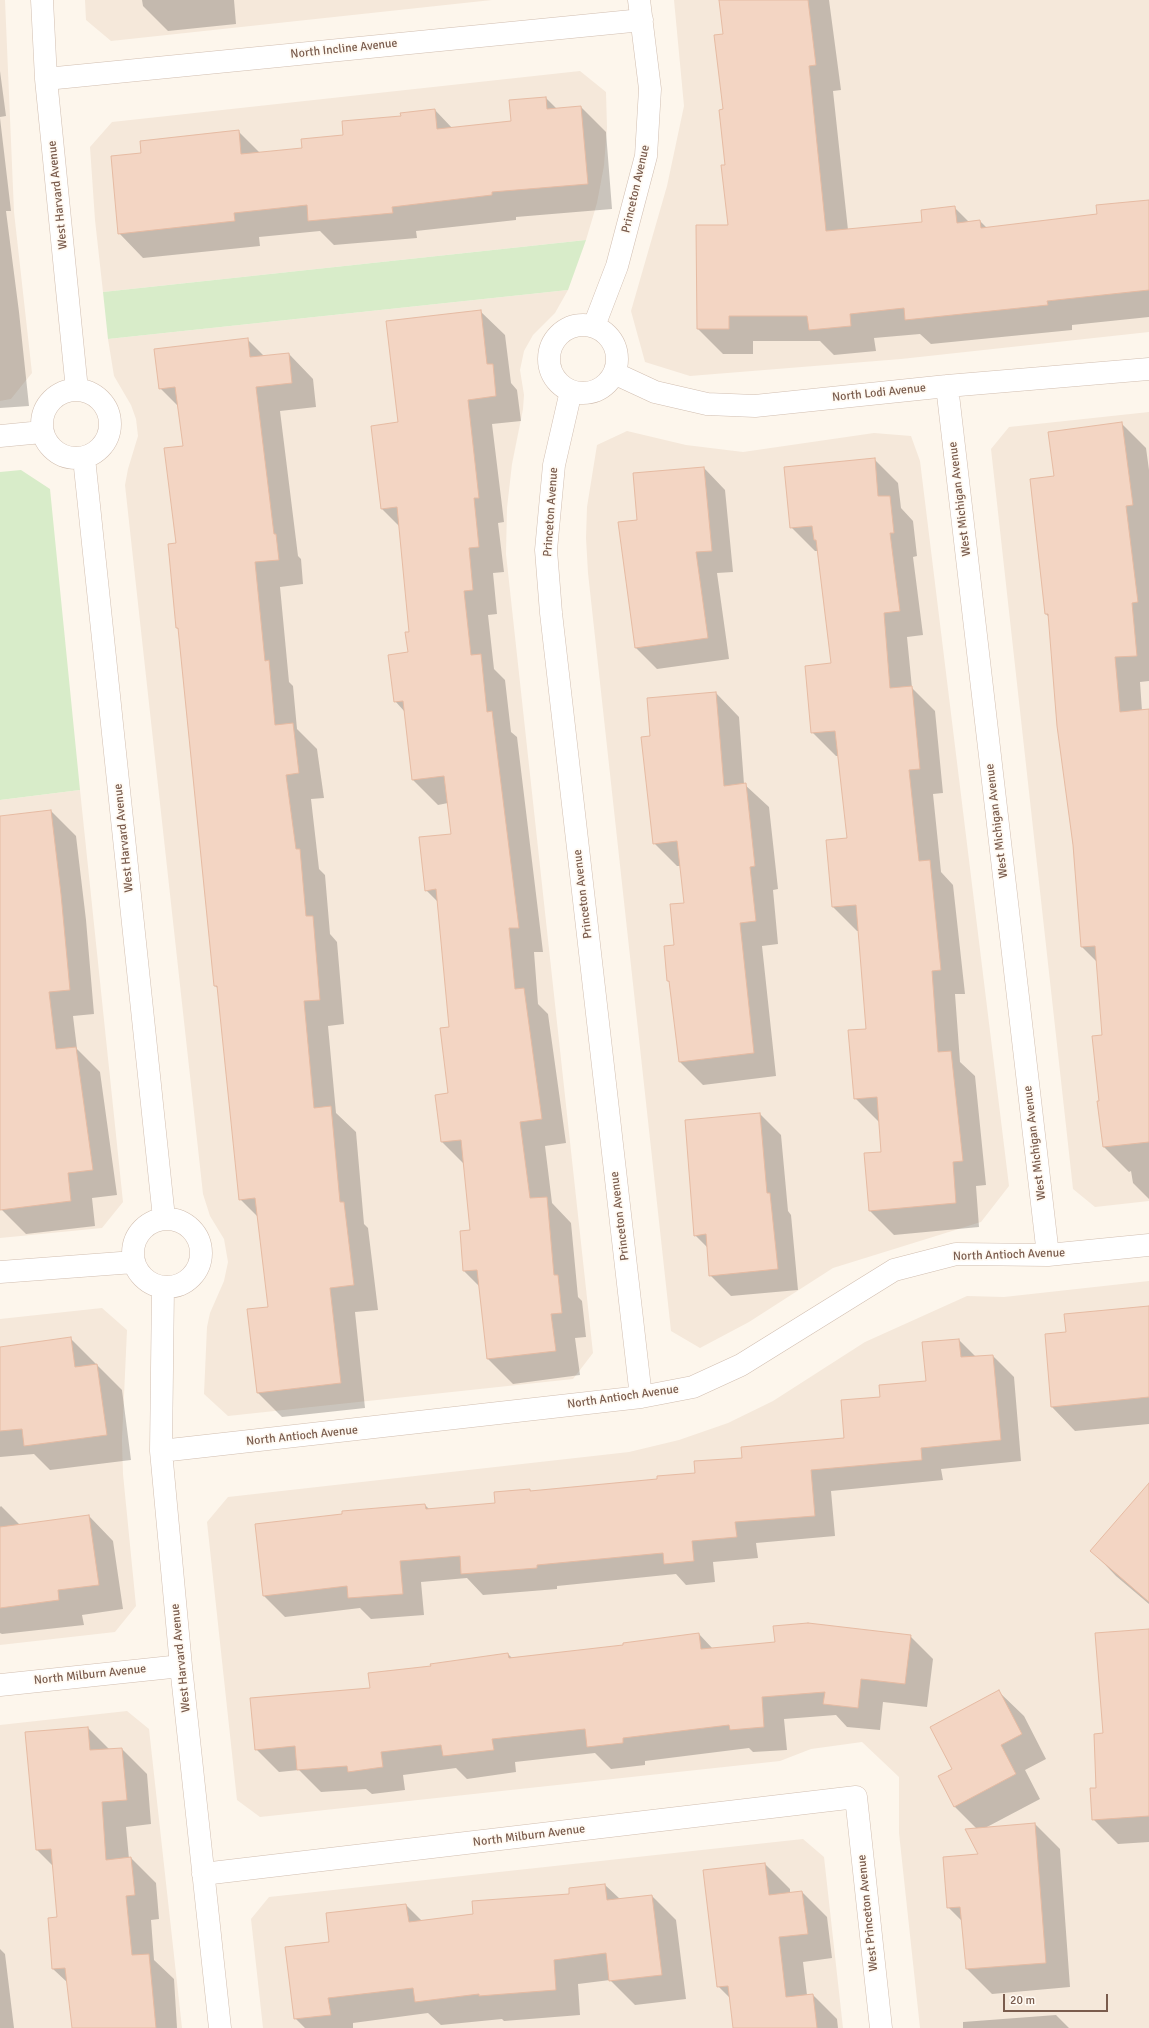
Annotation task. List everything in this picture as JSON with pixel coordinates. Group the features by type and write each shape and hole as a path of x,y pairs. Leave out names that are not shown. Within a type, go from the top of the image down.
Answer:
{"street":[{"name":"West Harvard Avenue","path":"42,0 46,79 77,390"},
{"name":"North Incline Avenue","path":"46,79 641,10"},
{"name":"Princeton Avenue","path":"594,326 617,266 646,156 650,89 641,10"},
{"path":"581,324 594,326 610,337 615,348 617,362 614,373 607,383 597,391 588,393 571,392 556,380 550,368 549,353 554,340 563,330 581,324"},
{"name":"North Lodi Avenue","path":"614,373 655,392 707,404 755,406 947,386 1149,369"},
{"name":"West Michigan Avenue","path":"947,386 1048,1256"},
{"path":"77,390 88,392 98,397 105,406 110,427 108,437 103,447 94,454 84,458 73,459 53,451 46,442 42,432 42,422 44,411 50,402 67,391 77,390"},
{"name":"Princeton Avenue","path":"571,392 554,465 546,550 552,621 641,1397"},
{"path":"0,436 42,432"},
{"name":"West Harvard Avenue","path":"84,458 164,1218"},
{"path":"164,1218 176,1219 186,1224 194,1232 200,1242 202,1254 199,1265 193,1275 185,1282 174,1287 163,1287 144,1279 134,1262 134,1242 139,1233 146,1225 155,1220 164,1218"},
{"name":"North Antioch Avenue","path":"161,1451 641,1397 694,1387 741,1365 894,1270 956,1254 1048,1256 1149,1245"},
{"path":"0,1272 134,1262"},
{"name":"West Harvard Avenue","path":"163,1287 161,1451 181,1666 220,2028"},
{"name":"North Milburn Avenue","path":"0,1685 181,1666"},
{"name":"North Milburn Avenue","path":"203,1874 856,1797"},
{"name":"West Princeton Avenue","path":"856,1797 880,2028"}],"shaded area":[{"path":"0,0 5,0 14,212 32,373 11,399 0,401"},
{"path":"85,0 492,0 111,41 86,20"},
{"path":"674,0 1149,0 1149,332 901,359 690,376 645,362 631,311 667,186 684,106"},
{"path":"580,71 606,92 607,128 604,166 597,203 586,240 103,292 95,220 90,147 112,122"},
{"path":"568,290 555,313 533,335 524,351 520,370 524,395 523,409 512,464 507,508 506,554 593,1353 573,1379 228,1416 204,1394 207,1327 210,1313 224,1281 228,1262 224,1239 210,1216 203,1194 125,485 128,469 138,436 136,419 131,405 114,376 108,339"},
{"path":"1149,412 1149,1201 1095,1207 1073,1189 991,449 1009,427"},
{"path":"627,431 686,445 743,452 874,433 911,436 920,461 1009,1186 981,1222 833,1268 749,1322 700,1348 671,1331 588,573 586,538 587,507 597,445"},
{"path":"80,790 123,1202 102,1228 0,1238 0,800"},
{"path":"1149,1281 1149,2028 920,2028 899,1833 899,1777 862,1742 811,1749 780,1761 260,1817 237,1800 207,1522 228,1497 629,1452 679,1440 728,1423 773,1401 865,1342 967,1296 1004,1297"},
{"path":"102,1308 127,1330 122,1440 123,1474 136,1606 115,1632 0,1645 0,1319"},
{"path":"127,1711 149,1729 182,2028 0,2028 0,1725"},
{"path":"803,1839 824,1857 843,2028 263,2028 251,1919 269,1897"}],"green space":[{"path":"586,240 568,290 108,339 103,292"},
{"path":"21,470 50,489 80,790 0,800 0,472"}],"building":[{"path":"719,0 808,0 816,65 809,66 826,231 922,222 921,210 955,206 957,223 980,220 981,228 1097,214 1096,205 1149,200 1149,290 1047,301 1048,305 905,320 904,308 850,314 851,326 809,330 807,316 729,316 729,329 697,329 696,225 728,225 721,165 725,165 719,110 723,109 714,35 723,34"},
{"path":"546,97 547,109 581,106 588,184 492,192 492,195 392,207 393,213 308,221 307,205 234,213 235,221 118,234 111,156 141,153 140,141 239,130 241,154 302,148 301,139 343,135 342,121 401,116 400,113 435,109 437,129 511,121 509,100"},
{"path":"481,310 487,364 493,364 496,396 468,400 479,498 474,498 479,547 469,548 473,590 464,591 471,655 481,654 487,712 492,711 519,928 509,928 515,989 524,988 542,1119 520,1122 530,1198 547,1197 554,1275 558,1275 562,1313 551,1314 556,1351 487,1359 477,1270 463,1271 460,1231 470,1230 461,1140 441,1142 435,1095 448,1093 440,1028 449,1027 436,889 425,891 419,837 451,834 444,776 412,780 403,701 394,702 388,655 408,652 405,632 409,632 397,507 381,509 371,426 398,422 386,321"},
{"path":"248,338 250,357 289,353 292,383 256,387 274,534 276,534 279,560 255,562 265,661 269,660 275,725 293,723 299,773 286,775 296,849 300,849 306,916 313,916 320,1000 304,1001 314,1108 331,1106 340,1202 344,1202 354,1285 330,1288 341,1383 257,1393 247,1309 268,1307 255,1198 239,1200 217,986 214,986 178,628 176,628 168,544 176,543 164,448 183,446 175,387 159,389 154,349"},
{"path":"1122,422 1133,505 1126,506 1138,602 1132,603 1137,656 1115,657 1120,712 1149,709 1149,1142 1103,1147 1097,1101 1099,1101 1092,1036 1102,1035 1095,946 1081,947 1073,845 1057,726 1048,614 1045,614 1030,479 1054,476 1048,432"},
{"path":"875,458 878,496 890,496 894,533 890,533 900,611 884,613 890,688 912,686 920,769 909,770 919,861 930,860 941,970 932,971 938,1052 951,1051 963,1161 953,1162 956,1203 869,1211 864,1153 881,1152 877,1097 854,1099 848,1030 866,1029 856,905 832,907 826,840 847,838 835,731 811,733 805,666 831,663 816,540 814,540 812,526 790,528 784,467"},
{"path":"704,467 712,551 696,552 708,638 635,648 618,522 637,520 633,473"},
{"path":"716,692 724,786 746,783 755,866 750,867 756,921 740,923 754,1053 679,1062 669,981 667,981 664,946 674,945 670,904 684,903 677,841 653,844 641,737 650,736 647,698"},
{"path":"51,810 70,990 49,992 56,1049 76,1047 93,1170 68,1173 71,1201 0,1210 0,816"},
{"path":"760,1113 767,1193 770,1193 778,1269 709,1276 706,1234 694,1236 685,1120"},
{"path":"1149,1306 1149,1397 1051,1407 1045,1334 1066,1332 1064,1314"},
{"path":"71,1337 75,1367 97,1364 107,1435 24,1446 22,1429 0,1431 0,1347"},
{"path":"959,1339 961,1357 993,1355 1001,1440 921,1448 922,1460 811,1470 815,1516 735,1522 737,1537 692,1541 694,1561 664,1564 663,1553 537,1565 537,1568 461,1574 460,1556 400,1561 403,1594 348,1598 347,1586 263,1596 255,1524 342,1514 342,1511 425,1504 426,1509 495,1503 494,1492 530,1489 530,1491 657,1479 657,1476 695,1473 694,1461 742,1458 741,1447 844,1438 841,1400 880,1397 879,1385 926,1381 922,1342"},
{"path":"1149,1483 1149,1602 1090,1551"},
{"path":"89,1515 99,1585 58,1590 59,1600 0,1608 0,1527"},
{"path":"808,1623 911,1635 905,1684 861,1679 858,1708 823,1704 825,1692 762,1697 764,1727 730,1730 729,1725 623,1738 623,1743 587,1747 585,1729 492,1739 494,1750 443,1756 441,1745 381,1752 383,1767 348,1772 347,1766 297,1770 295,1746 255,1750 250,1698 370,1688 368,1673 431,1666 430,1664 508,1653 509,1658 623,1645 623,1643 699,1633 701,1649 775,1642 773,1626"},
{"path":"1149,1629 1149,1816 1092,1820 1090,1788 1096,1788 1094,1734 1103,1733 1095,1633"},
{"path":"999,1690 1022,1734 1001,1745 1016,1774 954,1807 938,1776 952,1769 930,1727"},
{"path":"88,1727 90,1750 122,1748 127,1800 102,1802 106,1860 131,1857 135,1895 126,1896 132,1955 149,1954 156,2028 72,2028 65,1968 52,1969 48,1918 57,1917 51,1849 36,1850 25,1732"},
{"path":"1035,1823 1046,1963 966,1969 960,1907 947,1908 943,1857 978,1854 965,1829"},
{"path":"765,1863 769,1895 802,1891 808,1934 779,1937 786,1997 813,1994 817,2028 733,2028 728,1986 717,1987 703,1870"},
{"path":"605,1884 607,1900 652,1895 662,1975 609,1981 606,1953 554,1960 556,1990 479,1996 479,1994 415,2002 413,1988 328,1998 331,2015 294,2019 285,1947 329,1942 326,1913 406,1904 409,1922 473,1914 472,1901 569,1894 569,1888"}]}
